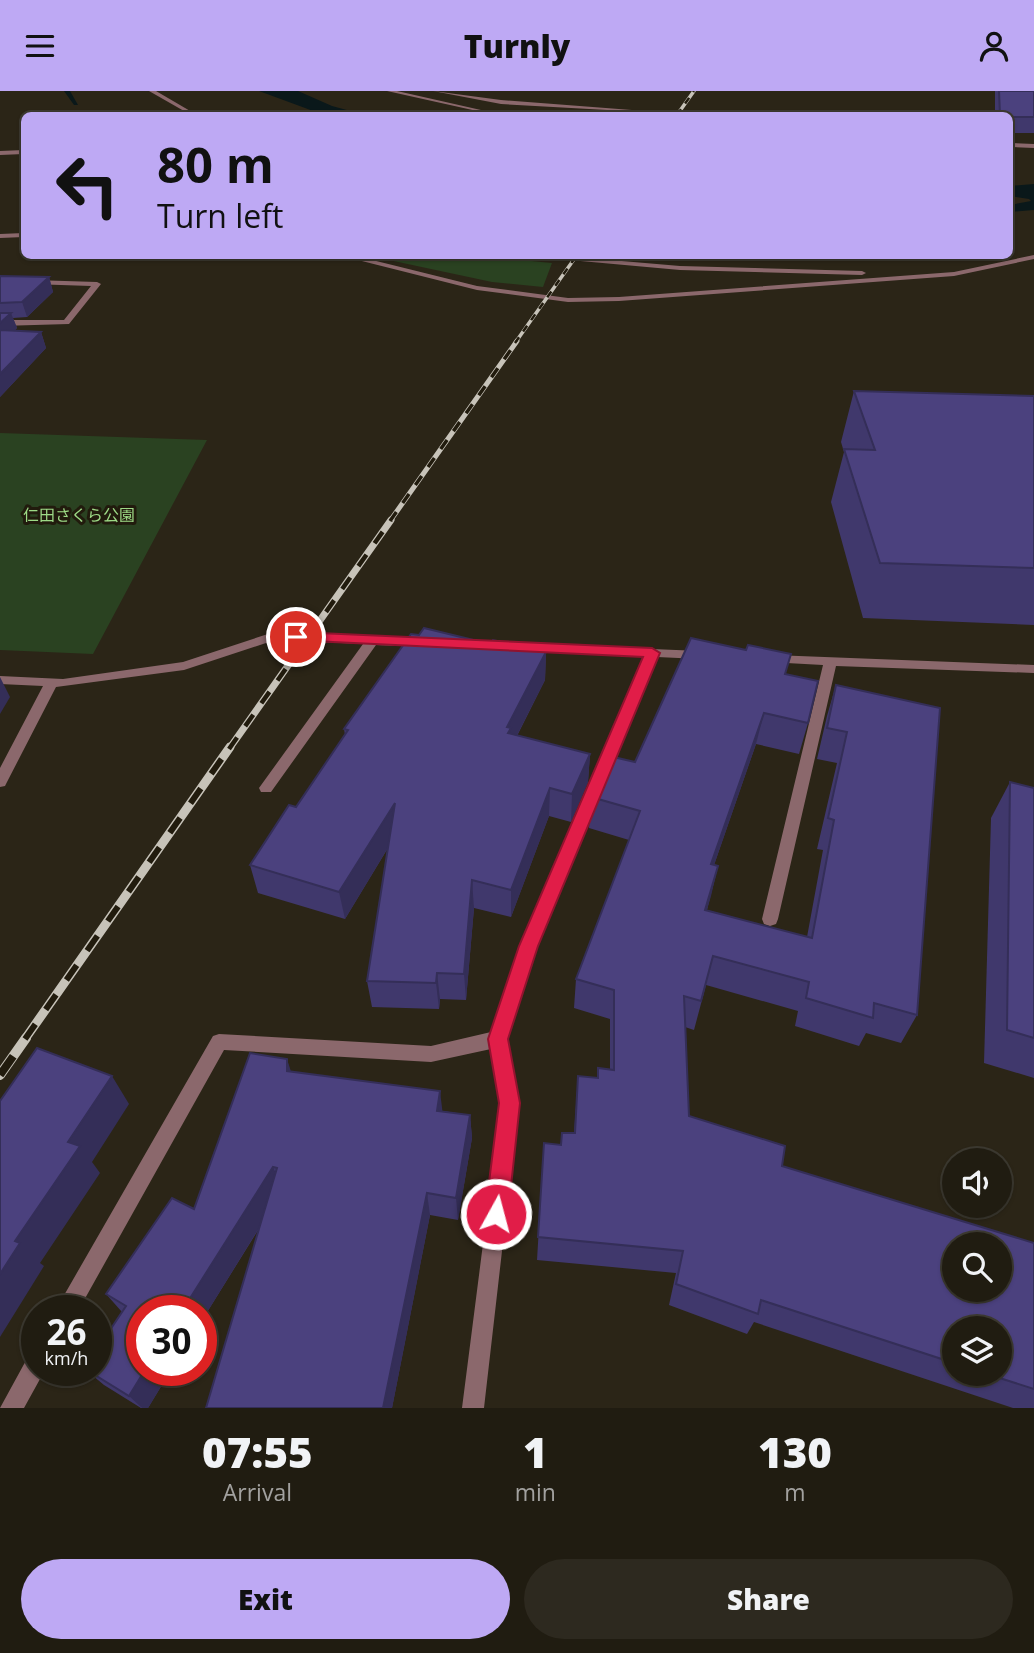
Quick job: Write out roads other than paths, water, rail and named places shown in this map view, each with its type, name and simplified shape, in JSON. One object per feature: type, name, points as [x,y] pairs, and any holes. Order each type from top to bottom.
[{"type":"street","points":[[152,91],[189,112]]},
{"type":"street","points":[[390,91],[486,112]]},
{"type":"street","points":[[436,91],[500,102],[649,112]]},
{"type":"street","points":[[1013,145],[1034,146]]},
{"type":"street","points":[[0,153],[21,152]]},
{"type":"street","points":[[1013,152],[1034,152]]},
{"type":"street","points":[[0,236],[21,235]]},
{"type":"street","points":[[357,259],[477,288],[568,300],[619,299],[954,274],[1034,257]]},
{"type":"street","points":[[567,259],[680,268],[954,274]]},
{"type":"street","points":[[0,281],[97,283],[66,322],[0,323]]},
{"type":"street","points":[[0,680],[52,683],[184,666],[274,636],[439,644]]},
{"type":"street","points":[[266,787],[372,641]]},
{"type":"street","points":[[492,646],[721,656]]},
{"type":"street","points":[[473,1408],[509,1103],[498,1039],[529,946],[652,653]]},
{"type":"street","points":[[762,658],[1034,669]]},
{"type":"street","points":[[770,919],[830,662]]},
{"type":"street","points":[[0,782],[52,683]]},
{"type":"street","points":[[75,1295],[219,1042],[431,1054],[498,1039]]},
{"type":"street","points":[[11,1408],[24,1386]]},
{"type":"waterway","points":[[67,91],[76,104]]},
{"type":"railway","points":[[679,112],[694,91]]},
{"type":"railway","points":[[515,343],[574,259]]},
{"type":"railway","points":[[390,521],[517,341]]},
{"type":"railway","points":[[229,749],[391,520]]},
{"type":"railway","points":[[25,1039],[230,747]]},
{"type":"railway","points":[[0,1075],[26,1038]]},
{"type":"park label","name":"仁田さくら公園","points":[[79,515]]}]
